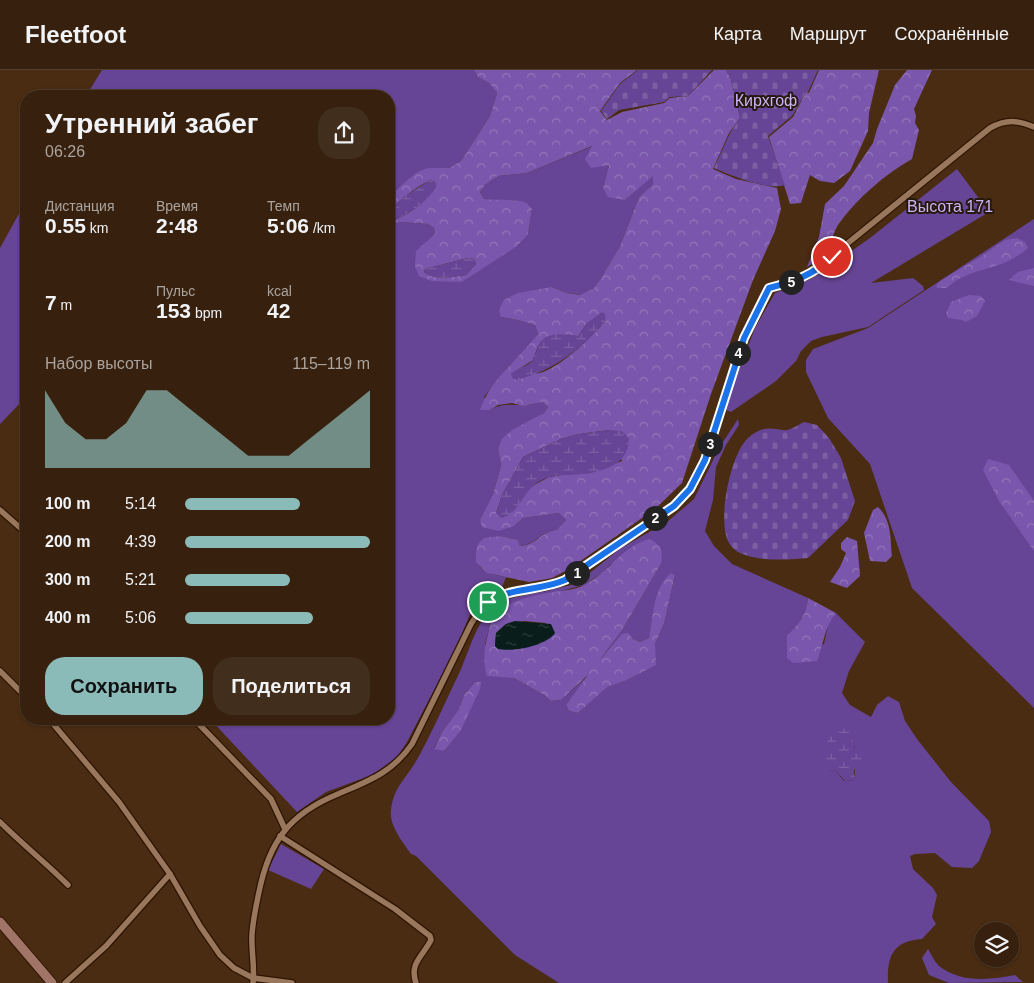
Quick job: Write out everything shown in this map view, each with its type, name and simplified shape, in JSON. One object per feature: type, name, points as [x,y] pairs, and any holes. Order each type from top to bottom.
[{"type":"street","points":[[253,980],[252,933],[256,904],[263,871],[271,852],[285,829],[301,813],[315,804],[380,775],[396,763],[406,752],[412,744],[472,624],[482,607],[488,602],[508,593],[548,587],[565,580],[683,498],[690,489],[705,460],[744,338],[769,288],[802,278],[822,266],[990,128],[1009,120],[1034,128]]},
{"type":"street","points":[[0,510],[20,528]]},
{"type":"street","points":[[0,672],[20,691]]},
{"type":"street","points":[[54,725],[118,802],[170,874],[200,926],[220,955],[234,968],[253,980],[292,983]]},
{"type":"street","points":[[200,725],[270,800],[285,829]]},
{"type":"street","points":[[0,822],[68,885]]},
{"type":"street","points":[[280,836],[395,909],[430,936],[431,940],[416,963],[414,970],[416,983]]},
{"type":"street","points":[[65,983],[106,946],[170,874]]},
{"type":"street","points":[[0,922],[52,983]]},
{"type":"green space","points":[[102,70],[474,70],[478,77],[489,83],[497,93],[490,116],[461,161],[449,168],[427,168],[395,192],[395,90],[90,90]]},
{"type":"green space","points":[[474,70],[637,70],[620,83],[600,111],[607,120],[622,112],[664,103],[670,98],[688,96],[714,70],[726,70],[731,79],[740,118],[729,133],[713,169],[736,179],[777,188],[781,209],[775,231],[753,280],[711,394],[682,483],[655,509],[569,569],[552,578],[529,582],[487,573],[476,562],[478,544],[484,538],[501,536],[518,540],[520,546],[526,545],[547,533],[557,530],[566,520],[559,513],[523,518],[514,526],[498,531],[482,527],[480,520],[493,494],[501,466],[498,449],[502,439],[512,430],[544,413],[548,407],[542,402],[523,406],[512,403],[498,405],[490,410],[480,410],[498,379],[538,334],[535,325],[501,317],[499,310],[504,300],[518,293],[552,287],[566,293],[580,295],[594,288],[620,246],[639,197],[653,184],[653,176],[625,200],[608,197],[603,188],[609,165],[591,168],[585,159],[592,146],[527,173],[498,176],[485,185],[480,192],[484,199],[522,201],[528,204],[532,209],[528,234],[517,246],[462,282],[432,281],[419,276],[415,266],[416,251],[435,234],[434,228],[428,224],[395,223],[395,219],[419,206],[433,188],[435,182],[430,180],[424,183],[395,205],[395,192],[416,173],[427,168],[449,168],[461,161],[490,116],[497,93],[489,83],[478,77]],"holes":[[[468,258],[474,259],[476,264],[466,275],[434,277],[424,272],[425,269]],[[606,320],[584,343],[556,365],[536,374],[511,374],[533,360],[538,346],[545,338],[556,335],[578,336],[587,323]],[[610,430],[622,461],[590,473],[549,477],[534,485],[496,513],[503,493],[523,457],[561,439],[578,434]]]},
{"type":"green space","name":"Кирхгоф","points":[[638,70],[712,70],[688,96],[670,97],[664,102],[619,110],[607,119],[601,111],[620,84]]},
{"type":"green space","name":"Кирхгоф","points":[[726,70],[818,70],[808,92],[806,92],[792,116],[768,136],[785,185],[769,186],[759,184],[714,168],[730,133],[740,118],[731,79]]},
{"type":"green space","points":[[819,70],[879,70],[869,113],[868,131],[850,171],[834,183],[820,181],[810,175],[801,203],[790,204],[769,137],[793,117],[806,92],[809,93]]},
{"type":"green space","points":[[907,70],[932,70],[914,109],[915,123],[919,130],[912,159],[882,179],[855,204],[837,226],[826,252],[807,267],[819,237],[825,204],[844,186],[873,143],[895,85]]},
{"type":"green space","points":[[593,146],[609,165],[603,188],[625,200],[653,175],[653,184],[639,197],[620,246],[594,288],[581,295],[566,293],[552,287],[501,317],[535,325],[538,334],[528,348],[507,368],[484,397],[490,410],[502,405],[527,405],[542,402],[548,407],[544,413],[498,449],[501,466],[493,494],[480,521],[514,526],[523,518],[559,513],[566,520],[557,530],[547,533],[526,545],[520,546],[518,540],[501,536],[476,552],[481,568],[494,575],[506,577],[501,590],[490,592],[482,597],[472,609],[457,646],[407,742],[397,757],[372,775],[326,792],[297,812],[216,725],[395,725],[395,223],[428,224],[434,228],[435,234],[419,275],[462,282],[528,234],[532,209],[514,200],[495,201],[484,199],[480,192],[485,185],[498,176],[527,173]]},
{"type":"green space","name":"Высота 171","points":[[957,169],[989,212],[871,283],[913,278],[923,286],[924,290],[868,327],[811,341],[801,351],[796,361],[776,381],[731,412],[724,409],[755,328],[775,293],[813,278],[870,238]]},
{"type":"green space","points":[[430,180],[436,183],[436,188],[422,203],[395,219],[395,206],[404,197]]},
{"type":"green space","points":[[20,212],[20,403],[0,424],[0,248]]},
{"type":"green space","points":[[1034,219],[1034,708],[912,588],[870,464],[828,418],[806,372],[806,360],[813,349],[868,328]]},
{"type":"green space","points":[[1017,238],[1025,242],[1028,248],[1019,255],[1001,264],[959,279],[947,288],[937,288],[936,286],[940,281],[1005,240]]},
{"type":"green space","points":[[468,258],[474,259],[476,264],[466,275],[434,277],[424,272],[425,269]]},
{"type":"green space","points":[[1034,268],[1034,286],[1009,280],[1018,272]]},
{"type":"green space","points":[[969,295],[981,296],[985,301],[977,316],[966,322],[948,318],[946,314],[951,302]]},
{"type":"green space","points":[[602,312],[605,314],[606,320],[597,331],[566,358],[530,376],[516,380],[512,378],[511,374],[513,372],[532,361],[538,346],[545,338],[555,335],[578,336],[587,323]]},
{"type":"green space","points":[[738,419],[739,425],[726,445],[716,467],[713,500],[705,531],[714,546],[732,564],[808,598],[802,618],[787,635],[787,658],[824,644],[829,621],[836,613],[865,642],[849,671],[842,693],[850,705],[871,717],[877,705],[888,696],[899,702],[905,721],[917,739],[951,782],[989,821],[991,832],[979,861],[972,868],[952,867],[935,853],[910,856],[913,869],[933,888],[937,895],[932,917],[936,924],[922,939],[912,940],[898,947],[889,965],[888,983],[559,983],[515,955],[416,856],[411,854],[397,834],[392,822],[391,810],[394,795],[425,744],[458,676],[478,628],[489,611],[504,600],[576,584],[621,548],[667,522],[694,499],[719,448]],"holes":[[[611,564],[661,564],[621,632],[590,674],[561,700],[551,701],[514,678],[485,644],[491,622],[499,611],[514,603],[584,585],[602,573]],[[671,573],[675,575],[664,624],[655,644],[655,665],[625,681],[606,687],[578,713],[569,711],[566,705],[628,634],[640,642],[649,638]],[[475,682],[470,709],[461,729],[444,751],[434,748],[442,732],[459,709],[464,695]],[[852,736],[855,750],[855,780],[844,781],[835,770],[829,771]]]},
{"type":"green space","points":[[804,422],[817,425],[829,438],[841,458],[855,501],[848,520],[808,558],[767,559],[746,555],[731,546],[726,537],[724,523],[730,474],[741,446],[748,438],[761,430],[772,428],[786,430]]},
{"type":"green space","points":[[610,430],[622,431],[629,438],[626,453],[617,463],[598,471],[547,478],[534,485],[508,515],[502,518],[497,515],[503,493],[523,457],[561,439],[578,434]]},
{"type":"green space","points":[[988,459],[1009,465],[1034,501],[1034,551],[999,501],[983,470]]},
{"type":"green space","points":[[878,507],[883,512],[890,530],[892,556],[886,562],[870,561],[864,533],[873,510]]},
{"type":"green space","points":[[847,537],[857,541],[860,576],[847,588],[830,582],[840,567],[846,553],[841,549],[841,543]]},
{"type":"green space","points":[[650,539],[657,544],[662,552],[661,564],[621,632],[599,661],[622,634],[628,633],[633,639],[640,642],[649,638],[657,595],[660,587],[671,573],[675,575],[664,624],[655,644],[656,665],[625,681],[607,687],[578,713],[569,711],[566,705],[588,675],[561,700],[551,701],[514,678],[487,676],[486,644],[492,621],[500,610],[526,598],[581,587],[601,574],[624,553],[640,542]],"holes":[[[525,621],[546,623],[528,646],[519,649],[498,649],[495,645],[496,633],[506,624]]]},
{"type":"green space","points":[[808,598],[836,613],[827,630],[817,661],[793,663],[787,658],[787,635],[802,618]]},
{"type":"green space","points":[[475,682],[481,682],[480,689],[461,730],[444,751],[434,749],[442,732],[459,709],[464,695]]},
{"type":"green space","points":[[851,728],[855,750],[865,758],[863,767],[854,770],[855,780],[845,781],[835,770],[829,771],[826,750],[833,730]]},
{"type":"green space","points":[[281,844],[324,869],[311,889],[268,870]]},
{"type":"green space","points":[[928,949],[939,966],[956,975],[966,978],[986,979],[1015,975],[1023,982],[949,983],[929,975],[922,958]]},
{"type":"water","points":[[515,621],[551,624],[555,633],[551,638],[537,645],[512,650],[498,649],[495,646],[496,633],[506,624]]},
{"type":"route","points":[[488,602],[508,593],[548,587],[565,580],[683,498],[690,489],[705,460],[727,386],[744,338],[769,288],[802,278],[814,272],[832,257]]}]
